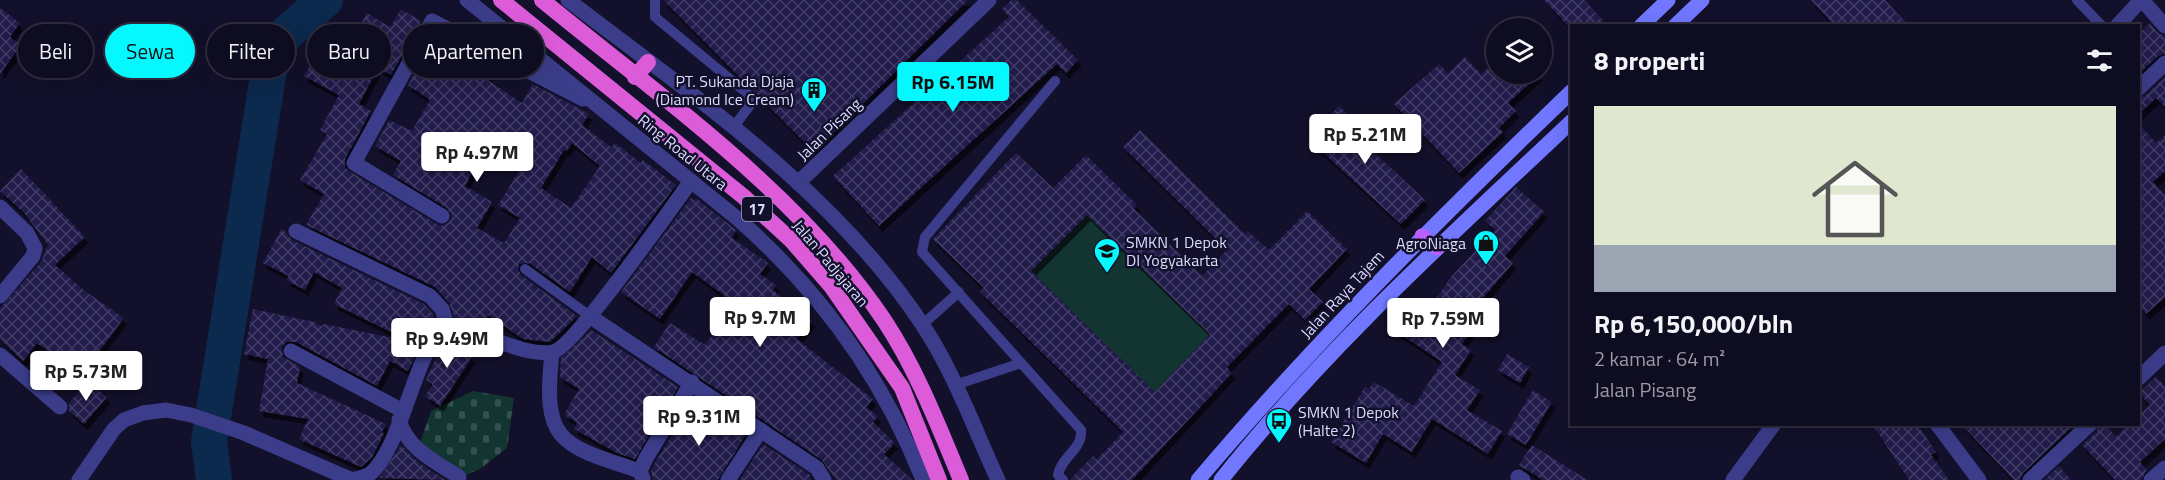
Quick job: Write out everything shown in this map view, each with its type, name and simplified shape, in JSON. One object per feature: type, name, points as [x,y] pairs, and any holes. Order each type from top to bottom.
[{"type":"highway","name":"Jalan Padjajaran","points":[[501,0],[744,197],[791,240],[831,286],[902,388],[939,480]]},
{"type":"highway","name":"Jalan Padjajaran","points":[[542,0],[759,178],[802,219],[846,267],[885,321],[919,379],[961,480]]},
{"type":"highway","points":[[635,77],[648,62]]},
{"type":"main road","points":[[1643,24],[1668,0]]},
{"type":"main road","points":[[1677,24],[1702,0]]},
{"type":"main road","name":"Jalan Raya Tajem","points":[[1198,480],[1257,410],[1422,236],[1570,93]]},
{"type":"main road","name":"Jalan Raya Tajem","points":[[1221,480],[1269,419],[1437,248],[1570,123]]},
{"type":"main road","points":[[1422,236],[1437,248]]},
{"type":"street","name":"Ring Road Utara","points":[[467,0],[691,181],[781,257],[818,299],[877,384],[923,480]]},
{"type":"street","points":[[568,0],[774,159],[868,255],[922,324],[955,385],[998,480]]},
{"type":"street","name":"Jalan Pisang","points":[[798,183],[989,0]]},
{"type":"street","points":[[2119,24],[2142,0],[2165,26]]},
{"type":"street","points":[[442,216],[354,163],[432,21],[601,108]]},
{"type":"street","points":[[2140,86],[2165,63]]},
{"type":"street","points":[[79,480],[114,429],[124,420],[143,413],[166,410],[190,415],[243,433],[352,480],[368,476],[376,466],[401,416],[432,341],[442,331],[533,352],[552,353],[573,338],[591,317],[691,181]]},
{"type":"street","points":[[0,207],[27,233],[35,248],[33,256],[0,296]]},
{"type":"street","points":[[296,231],[430,296],[442,309],[449,331]]},
{"type":"street","points":[[591,317],[692,382],[817,468],[824,480]]},
{"type":"street","points":[[291,351],[401,416]]},
{"type":"street","points":[[552,353],[548,393],[555,427],[563,438],[588,454],[642,476],[692,382]]},
{"type":"street","points":[[2140,377],[2165,353]]},
{"type":"street","points":[[0,355],[60,407]]},
{"type":"street","points":[[401,416],[402,430],[418,451],[460,479]]},
{"type":"street","points":[[1733,480],[1773,426]]},
{"type":"street","points":[[1938,426],[1979,480]]},
{"type":"street","points":[[2030,480],[2088,426]]},
{"type":"street","points":[[728,480],[761,430]]},
{"type":"street","points":[[2151,480],[2165,468]]},
{"type":"lane","points":[[656,0],[655,17],[748,94],[750,105],[733,128]]},
{"type":"lane","points":[[2077,0],[2100,24]]},
{"type":"lane","points":[[1055,81],[925,237],[922,252],[1081,430],[1079,443],[1059,467],[1058,475],[1064,480]]},
{"type":"lane","points":[[525,269],[591,317]]},
{"type":"lane","points":[[922,324],[959,292]]},
{"type":"lane","points":[[955,385],[1021,363]]},
{"type":"green space","points":[[1113,189],[1093,220],[1210,334],[1155,392],[1031,271]]},
{"type":"green space","points":[[473,391],[514,398],[507,448],[480,469],[461,477],[418,449],[431,411]]},
{"type":"building","name":"PT. Sukanda Djaja (Diamond Ice Cream)","points":[[663,0],[968,0],[814,152]]},
{"type":"building","points":[[1011,0],[1017,0],[1078,60],[1066,73],[1057,64],[879,226],[833,176],[1009,17],[1002,9]]},
{"type":"building","points":[[1544,0],[1584,0],[1606,24],[1570,24],[1568,26]]},
{"type":"building","points":[[1811,0],[1885,0],[1907,24],[1833,24]]},
{"type":"building","points":[[0,8],[20,23],[10,37],[18,43],[18,49],[0,74]]},
{"type":"building","points":[[401,9],[421,21],[419,24],[403,24],[403,53],[391,75],[391,25]]},
{"type":"building","points":[[367,13],[385,24],[361,24]]},
{"type":"building","points":[[2150,23],[2158,33],[2165,36],[2165,54],[2158,56],[2140,73],[2140,33]]},
{"type":"building","points":[[1465,57],[1481,74],[1486,70],[1486,84],[1529,84],[1508,103],[1516,111],[1499,128],[1503,132],[1459,173],[1394,104],[1439,64],[1448,74]]},
{"type":"building","points":[[2165,77],[2165,107],[2156,98],[2140,113],[2140,98],[2146,95]]},
{"type":"building","points":[[308,78],[373,78],[359,104],[371,111],[345,159],[345,167],[442,226],[450,221],[452,216],[447,208],[393,175],[401,161],[375,146],[389,120],[412,131],[430,100],[408,85],[412,78],[487,78],[522,103],[533,84],[589,114],[582,125],[611,147],[615,143],[641,163],[643,160],[676,185],[611,273],[592,257],[570,292],[529,263],[519,264],[518,269],[521,275],[577,316],[550,342],[523,339],[488,315],[482,326],[456,321],[449,303],[435,287],[306,225],[324,194],[300,180],[327,134],[320,130],[339,95]],"holes":[[[572,143],[600,166],[571,208],[541,188],[564,150],[567,151]],[[490,149],[521,168],[498,205],[520,218],[504,243],[477,228],[492,202],[465,186],[483,151],[487,153]]]},
{"type":"building","points":[[1339,106],[1369,134],[1362,141],[1425,200],[1401,224],[1308,139]]},
{"type":"building","points":[[2140,125],[2156,143],[2165,135],[2165,171],[2153,182],[2165,195],[2165,297],[2146,314],[2140,307]]},
{"type":"building","points":[[1140,130],[1245,234],[1248,231],[1269,250],[1307,211],[1347,249],[1309,289],[1323,302],[1305,320],[1289,304],[1227,367],[1232,373],[1132,480],[1070,480],[1093,456],[1096,460],[1123,432],[980,292],[984,288],[933,239],[1016,153],[1053,188],[1086,155],[1137,205],[1134,209],[1202,276],[1227,250],[1123,147]],"holes":[[[1087,215],[1210,334],[1155,392],[1031,271]]]},
{"type":"building","points":[[21,169],[85,237],[55,265],[86,292],[124,318],[98,353],[103,357],[87,375],[53,350],[51,353],[37,343],[23,361],[0,339],[0,308],[41,262],[48,245],[25,214],[0,191]]},
{"type":"building","points":[[1516,187],[1544,212],[1505,256],[1513,263],[1482,299],[1490,304],[1462,344],[1471,350],[1455,375],[1480,390],[1467,410],[1502,431],[1488,454],[1432,419],[1412,452],[1383,434],[1366,463],[1331,442],[1365,387],[1369,389],[1374,382],[1414,406],[1442,362],[1393,329],[1406,309],[1421,320],[1451,277],[1495,230],[1485,221]]},
{"type":"building","points":[[691,198],[694,200],[696,198],[736,230],[732,238],[768,263],[760,274],[776,285],[773,290],[812,321],[797,339],[873,399],[866,407],[878,416],[873,422],[895,443],[884,454],[912,480],[836,480],[822,460],[654,347],[670,323],[705,345],[722,319],[713,313],[725,296],[692,272],[660,319],[621,292]]},
{"type":"building","points":[[282,228],[292,240],[424,304],[433,314],[437,324],[429,329],[408,371],[390,361],[377,386],[296,342],[286,342],[282,347],[283,357],[300,367],[297,383],[386,424],[382,432],[384,434],[372,457],[361,467],[299,439],[308,419],[259,411],[268,359],[244,354],[253,309],[314,322],[322,326],[324,324],[398,339],[399,336],[334,304],[342,288],[314,272],[305,290],[286,280],[289,276],[263,263]]},
{"type":"building","points":[[591,330],[678,387],[635,459],[617,453],[574,429],[577,422],[564,415],[579,389],[560,377],[561,358]]},
{"type":"building","points":[[443,342],[473,344],[468,354],[472,357],[440,406],[425,396],[433,384],[426,380]]},
{"type":"building","points":[[1507,354],[1529,367],[1520,383],[1498,370]]},
{"type":"building","points":[[2156,377],[2165,386],[2165,439],[2140,462],[2147,470],[2141,480],[2115,480],[2082,445],[2097,431],[2098,426],[2106,426],[2116,437],[2127,426],[2140,426],[2140,414],[2150,405],[2140,392]]},
{"type":"building","points":[[87,381],[107,397],[84,424],[69,411],[69,403]]},
{"type":"building","points":[[1533,390],[1552,402],[1526,445],[1507,434]]},
{"type":"building","points":[[694,398],[747,433],[718,480],[653,480],[651,471],[655,463]]},
{"type":"building","points":[[1873,426],[1918,426],[1936,452],[1931,455],[1949,480],[1909,480]]},
{"type":"building","points":[[1963,426],[2073,426],[2023,473],[2020,480],[2014,480]]},
{"type":"building","points":[[763,444],[810,475],[811,480],[740,480]]},
{"type":"building","points":[[401,445],[418,462],[445,480],[379,478]]},
{"type":"building","points":[[1532,445],[1587,480],[1543,480],[1519,465]]},
{"type":"building","points":[[2059,466],[2071,480],[2044,480]]},
{"type":"waterway","points":[[214,480],[209,442],[273,45],[325,0]]},
{"type":"place","name":"PT. Sukanda Djaja (Diamond Ice Cream)","points":[[814,113]]},
{"type":"place","name":"AgroNiaga","points":[[1486,266]]},
{"type":"place","name":"SMKN 1 Depok DI Yogyakarta","points":[[1107,274]]},
{"type":"place","name":"SMKN 1 Depok (Halte 2)","points":[[1279,444]]}]
